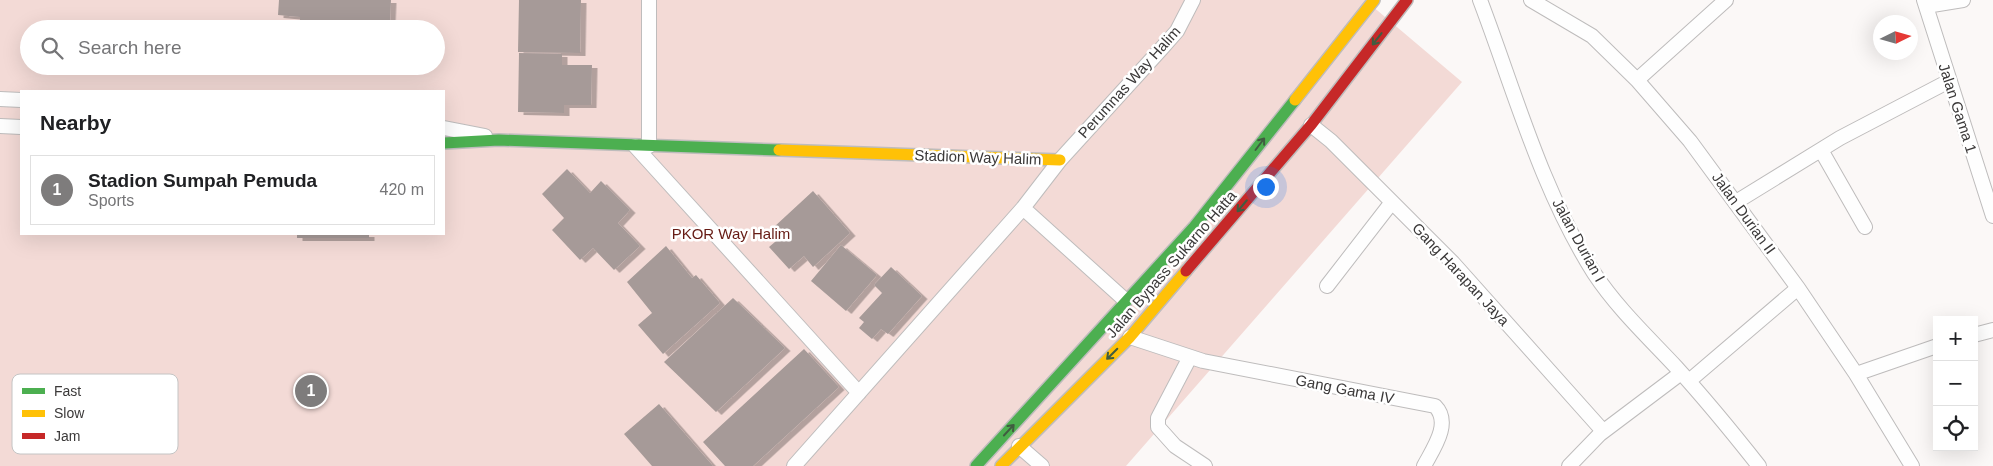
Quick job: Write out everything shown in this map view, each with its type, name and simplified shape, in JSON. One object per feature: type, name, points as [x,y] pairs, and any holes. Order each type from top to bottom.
[{"type":"main road","name":"Jalan Bypass Sukarno Hatta","points":[[976,466],[1125,300],[1194,227],[1374,0]]},
{"type":"main road","name":"Jalan Bypass Sukarno Hatta","points":[[1001,466],[1130,337],[1311,125],[1407,0]]},
{"type":"main road","name":"Stadion Way Halim","points":[[445,143],[499,140],[1060,160]]},
{"type":"street","points":[[649,0],[642,146],[859,393]]},
{"type":"street","name":"Perumnas Way Halim","points":[[1060,160],[1172,36],[1189,12],[1193,0]]},
{"type":"street","name":"Jalan Durian I","points":[[1480,0],[1535,153],[1561,211],[1593,272],[1608,294],[1685,377],[1757,465]]},
{"type":"street","name":"Jalan Durian II","points":[[1531,0],[1592,36],[1637,80],[1690,141],[1798,288],[1856,374],[1912,466]]},
{"type":"street","points":[[1637,80],[1726,0]]},
{"type":"street","points":[[1925,3],[1963,0]]},
{"type":"street","name":"Jalan Gama 1","points":[[1925,3],[1993,216]]},
{"type":"street","points":[[1736,202],[1821,150],[1949,81]]},
{"type":"street","points":[[0,99],[20,100]]},
{"type":"street","name":"Gang Harapan Jaya","points":[[1311,125],[1331,141],[1453,263],[1603,431]]},
{"type":"street","points":[[0,126],[20,127]]},
{"type":"street","name":"Stadion Way Halim","points":[[445,128],[499,140]]},
{"type":"street","points":[[1821,150],[1865,227]]},
{"type":"street","name":"Stadion Way Halim","points":[[794,466],[1023,208],[1060,160]]},
{"type":"street","points":[[1327,286],[1392,202]]},
{"type":"street","points":[[1023,208],[1125,300]]},
{"type":"street","points":[[1569,466],[1603,431],[1685,377],[1798,288]]},
{"type":"street","points":[[1978,334],[1993,330]]},
{"type":"street","name":"Gang Gama IV","points":[[1130,337],[1190,357],[1435,406],[1442,415],[1443,423],[1424,466]]},
{"type":"street","points":[[1856,374],[1933,347]]},
{"type":"street","points":[[1190,357],[1158,418],[1158,427],[1175,446],[1204,466]]},
{"type":"street","points":[[1019,446],[1042,466]]},
{"type":"green space","name":"PKOR Way Halim","points":[[0,0],[1365,0],[1462,82],[1126,466],[0,466]]},
{"type":"building","points":[[279,0],[391,0],[390,20],[300,20],[300,17],[278,15]]},
{"type":"building","points":[[519,0],[581,0],[580,53],[518,52]]},
{"type":"building","points":[[519,53],[562,54],[562,65],[592,65],[591,105],[564,105],[564,113],[518,112]]},
{"type":"building","points":[[567,169],[590,193],[601,181],[630,210],[618,223],[640,246],[614,270],[593,248],[580,260],[552,230],[564,218],[542,194]]},
{"type":"building","points":[[813,191],[850,233],[813,267],[804,256],[789,269],[769,247],[782,236],[774,227]]},
{"type":"building","points":[[297,235],[369,235],[369,238],[297,238]]},
{"type":"building","points":[[841,245],[877,275],[846,311],[811,281]]},
{"type":"building","points":[[666,246],[692,278],[696,275],[720,303],[663,354],[638,325],[652,313],[627,282]]},
{"type":"building","points":[[891,267],[922,296],[888,334],[881,329],[872,339],[859,328],[864,322],[859,318],[882,293],[874,285]]},
{"type":"building","points":[[733,298],[785,348],[716,412],[664,362]]},
{"type":"building","points":[[804,349],[839,387],[753,466],[725,466],[703,442]]},
{"type":"building","points":[[659,404],[713,466],[652,466],[624,434]]},
{"type":"traffic: fast","points":[[976,466],[1194,227],[1295,100]]},
{"type":"traffic: fast","points":[[445,143],[499,140],[779,150]]},
{"type":"traffic: slow","points":[[1295,100],[1374,0]]},
{"type":"traffic: slow","points":[[779,150],[1060,160]]},
{"type":"traffic: slow","points":[[1001,466],[1130,337],[1186,271]]},
{"type":"traffic: jam","points":[[1186,271],[1311,125],[1407,0]]},
{"type":"place","name":"Stadion Sumpah Pemuda","points":[[311,391]]}]
